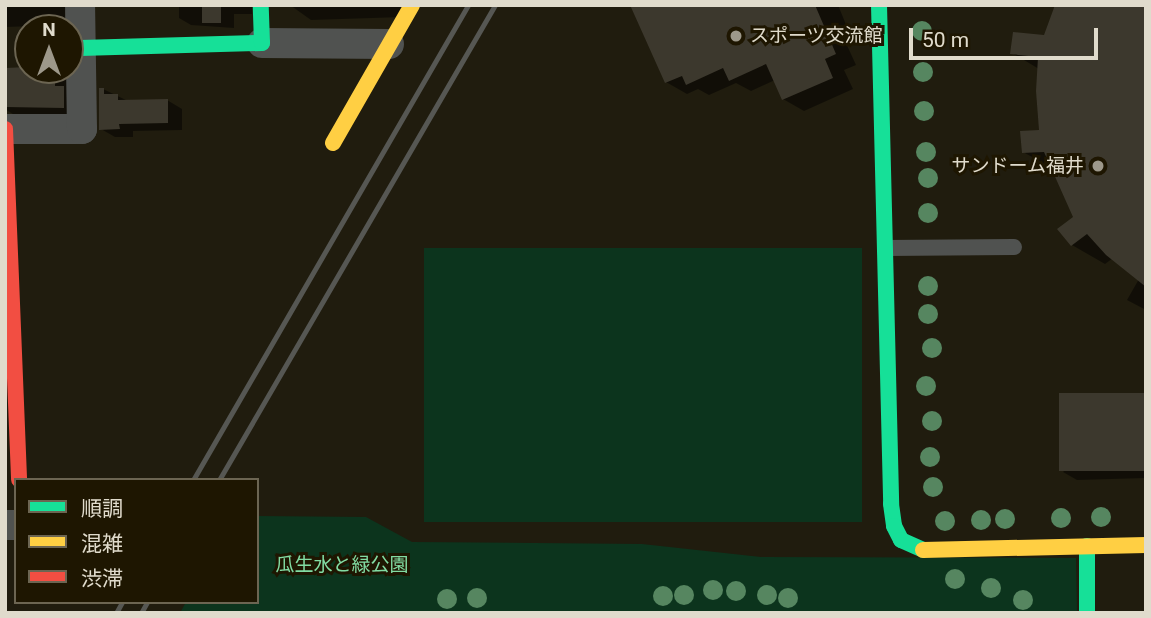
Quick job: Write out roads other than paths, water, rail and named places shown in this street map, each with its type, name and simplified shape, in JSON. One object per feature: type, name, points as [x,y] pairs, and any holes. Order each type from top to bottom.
[{"type":"street","points":[[261,5],[262,43]]},
{"type":"street","points":[[333,143],[412,5]]},
{"type":"street","points":[[879,5],[894,526],[901,540],[914,548],[1017,560],[1087,546],[1146,545]]},
{"type":"street","points":[[84,48],[262,43],[390,44]]},
{"type":"street","points":[[19,478],[6,129],[82,129],[80,84]]},
{"type":"street","points":[[1087,546],[1087,613]]},
{"type":"lane","points":[[885,248],[1014,247]]},
{"type":"railway","points":[[194,478],[468,5]]},
{"type":"railway","points":[[220,478],[495,5]]},
{"type":"railway","points":[[116,613],[121,604]]},
{"type":"railway","points":[[141,613],[146,604]]},
{"type":"place","name":"スポーツ交流館","points":[[736,36]]},
{"type":"place","name":"サンドーム福井","points":[[1098,166]]},
{"type":"park label","name":"瓜生水と緑公園","points":[[342,565]]}]
